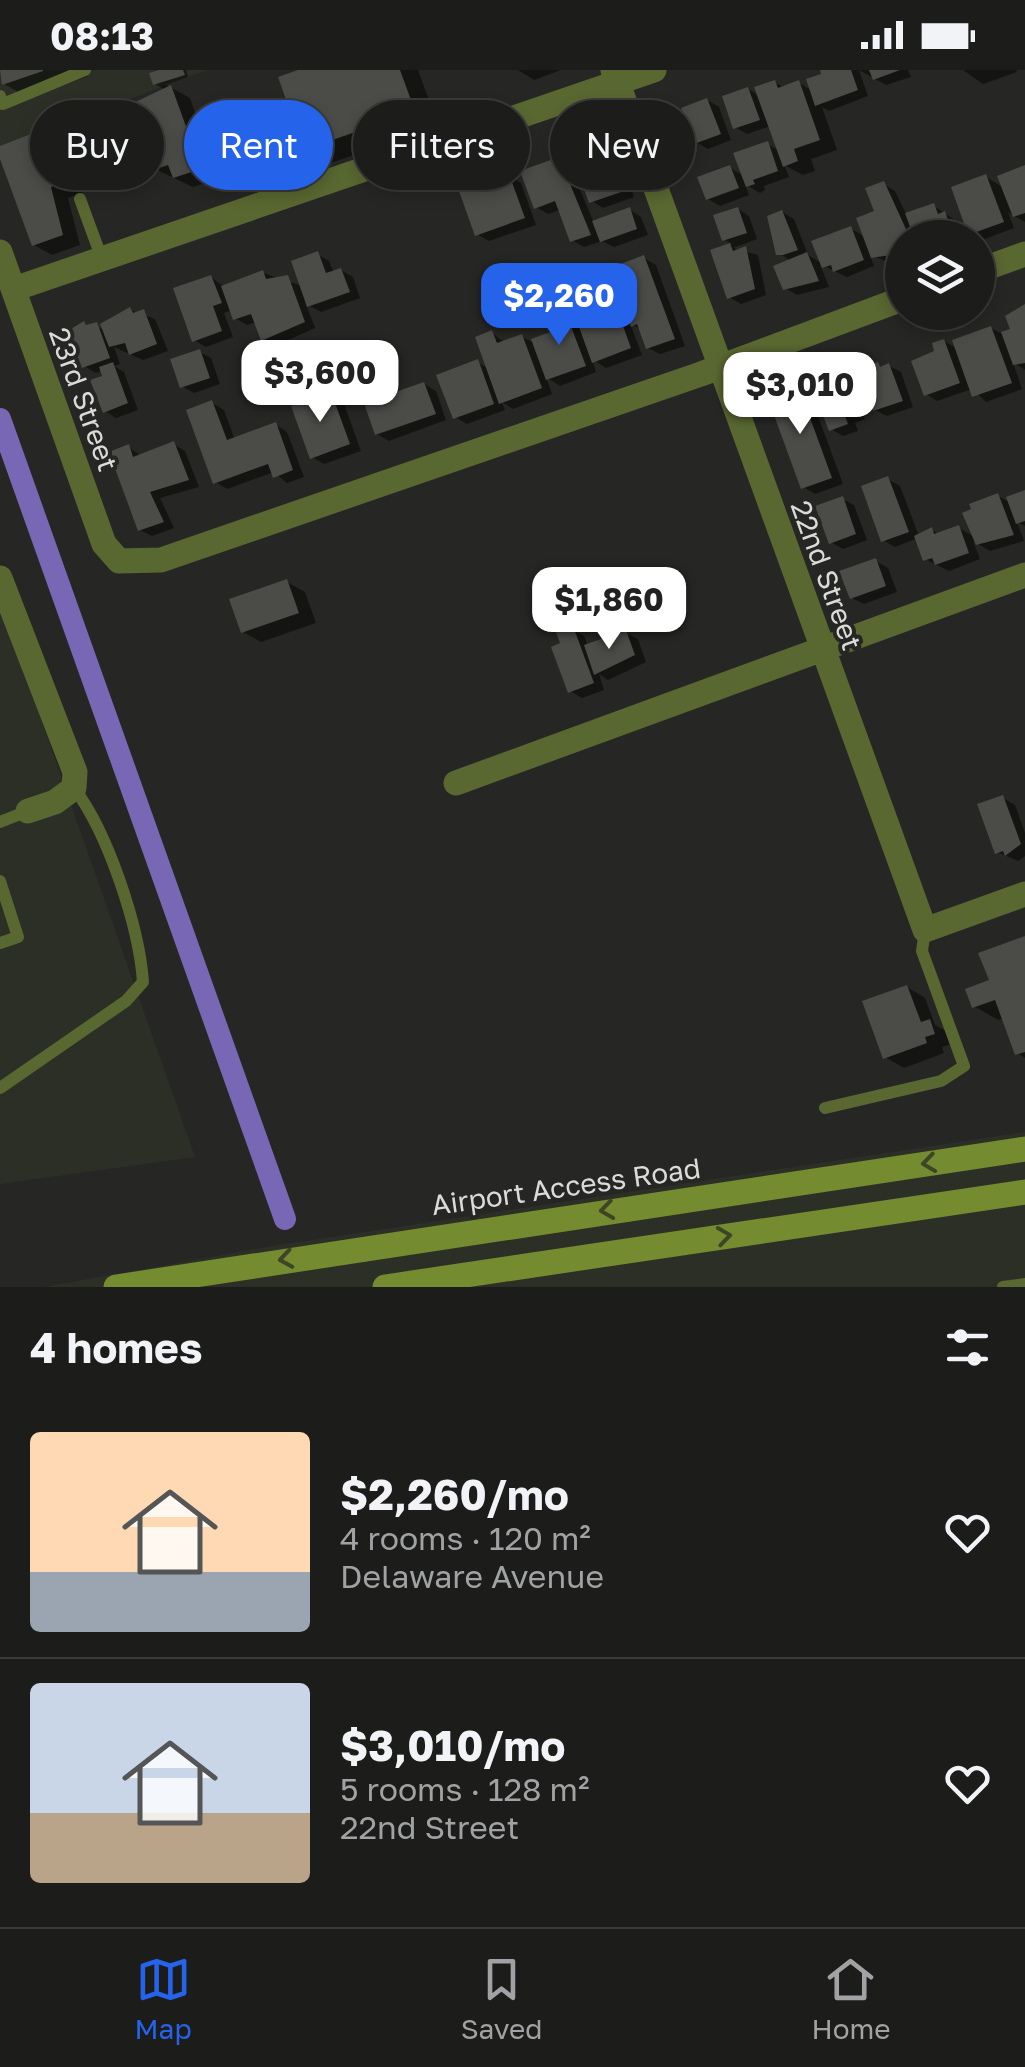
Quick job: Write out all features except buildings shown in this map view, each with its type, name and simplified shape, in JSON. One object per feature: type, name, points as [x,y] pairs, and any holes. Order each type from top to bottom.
[{"type":"main road","name":"Airport Access Road","points":[[116,1287],[1025,1149]]},
{"type":"main road","points":[[385,1287],[1025,1192]]},
{"type":"street","points":[[14,289],[615,76],[654,70]]},
{"type":"street","name":"22nd Street","points":[[615,76],[925,930]]},
{"type":"street","name":"23rd Street","points":[[0,252],[104,544],[119,562],[152,562],[720,367]]},
{"type":"street","points":[[995,265],[1025,254]]},
{"type":"street","points":[[720,367],[885,306]]},
{"type":"street","points":[[456,783],[1025,575]]},
{"type":"street","points":[[0,578],[75,772],[74,788],[56,802],[28,811]]},
{"type":"street","points":[[925,930],[1025,894]]},
{"type":"lane","points":[[1,102],[84,70]]},
{"type":"lane","points":[[80,199],[102,259]]},
{"type":"lane","points":[[0,1088],[126,1001],[143,982],[141,952],[92,813],[74,788]]},
{"type":"lane","points":[[0,822],[28,811]]},
{"type":"lane","points":[[0,881],[18,937],[0,943]]},
{"type":"lane","points":[[825,1108],[941,1081],[964,1066],[922,950],[925,930]]},
{"type":"lane","points":[[1003,1287],[1025,1284]]},
{"type":"shaded area","points":[[0,70],[207,70],[127,100],[30,100],[30,137],[0,148]]},
{"type":"shaded area","points":[[0,603],[195,1157],[0,1184]]},
{"type":"shaded area","points":[[1025,1132],[1025,1287],[44,1287],[266,1247]]},
{"type":"waterway","points":[[0,419],[285,1219]]}]
